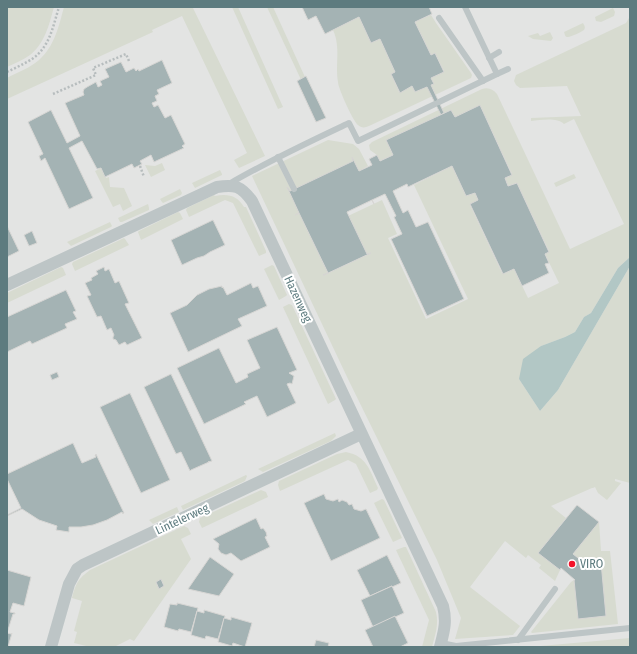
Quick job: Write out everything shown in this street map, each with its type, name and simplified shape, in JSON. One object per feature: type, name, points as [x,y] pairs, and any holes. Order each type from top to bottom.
[{"type":"street","points":[[7,285],[210,190],[217,187],[226,186]]},
{"type":"street","name":"Hazenweg","points":[[226,186],[236,187],[246,192],[252,201],[443,606],[445,616],[444,629],[440,645]]},
{"type":"street","name":"Lintelerweg","points":[[51,647],[69,584],[77,569],[361,434]]},
{"type":"lane","points":[[465,7],[497,74]]},
{"type":"lane","points":[[439,18],[483,81]]},
{"type":"lane","points":[[489,58],[499,52]]},
{"type":"lane","points":[[226,186],[252,170],[349,123],[358,141],[508,69]]},
{"type":"lane","points":[[278,157],[294,189]]},
{"type":"lane","points":[[518,640],[555,589]]},
{"type":"lane","points":[[440,645],[456,646],[630,628]]},
{"type":"path","points":[[7,72],[30,60],[44,48],[50,38],[59,7]]},
{"type":"path","points":[[53,94],[96,76],[94,68],[126,54],[129,61]]},
{"type":"path","points":[[140,166],[144,177]]},
{"type":"shaded area","points":[[7,7],[630,7],[630,647],[7,647]]},
{"type":"shaded area","points":[[7,7],[54,7],[46,33],[39,45],[30,55],[7,67]]},
{"type":"shaded area","points":[[64,7],[195,7],[193,8],[265,156],[239,168],[234,160],[247,153],[182,16],[152,30],[153,32],[7,99],[7,78],[39,60],[49,48],[56,35]]},
{"type":"shaded area","points":[[232,7],[238,7],[283,107],[278,109]]},
{"type":"shaded area","points":[[267,7],[273,7],[315,99],[311,101]]},
{"type":"shaded area","points":[[629,7],[630,257],[618,268],[591,313],[584,317],[575,332],[541,346],[519,379],[540,411],[558,390],[630,266],[630,483],[615,479],[615,481],[621,483],[607,500],[598,493],[595,487],[551,506],[566,518],[538,553],[560,570],[555,581],[539,568],[541,565],[528,555],[526,558],[505,541],[470,587],[520,626],[513,635],[455,639],[461,618],[437,560],[348,379],[252,176],[328,140],[353,144],[359,149],[368,166],[299,213],[328,273],[324,275],[367,255],[348,216],[382,200],[397,234],[388,238],[426,319],[468,299],[414,185],[452,166],[466,196],[475,193],[478,200],[470,205],[502,273],[514,269],[528,298],[559,283],[545,254],[549,251],[517,183],[508,186],[505,178],[512,174],[480,106],[455,117],[451,110],[386,140],[393,155],[379,161],[377,155],[370,150],[369,145],[372,142],[482,89],[490,89],[497,94],[570,249],[624,224],[574,119],[564,124],[557,120],[531,121],[531,118],[581,116],[567,86],[520,88],[514,81],[516,75],[626,23],[629,18]]},
{"type":"shaded area","points":[[613,8],[615,12],[614,16],[601,22],[596,21],[595,17]]},
{"type":"shaded area","points":[[431,15],[471,73],[471,78],[368,127],[359,126],[349,111],[339,85],[337,75],[337,43],[333,30],[359,17],[371,43],[380,39],[395,72],[391,74],[399,92],[412,86],[415,92],[433,84],[431,78],[444,71],[435,53],[431,55],[415,22]]},
{"type":"shaded area","points":[[583,23],[585,27],[584,30],[572,36],[566,36],[564,32]]},
{"type":"shaded area","points":[[550,32],[553,38],[551,41],[533,39],[528,36],[538,33],[540,36]]},
{"type":"shaded area","points":[[162,163],[165,170],[151,177],[145,165],[155,166]]},
{"type":"shaded area","points":[[101,168],[106,178],[109,177],[110,187],[124,188],[132,206],[123,211],[120,204],[113,207],[95,171]]},
{"type":"shaded area","points":[[220,170],[222,175],[195,188],[192,183]]},
{"type":"shaded area","points":[[574,174],[576,178],[556,187],[554,183]]},
{"type":"shaded area","points":[[180,189],[182,193],[181,195],[163,203],[160,199]]},
{"type":"shaded area","points":[[214,195],[232,196],[239,200],[244,207],[246,207],[266,253],[259,256],[233,203],[225,200],[189,217],[186,210],[187,208]]},
{"type":"shaded area","points":[[148,204],[149,210],[120,222],[118,218]]},
{"type":"shaded area","points":[[178,212],[183,219],[141,240],[139,231]]},
{"type":"shaded area","points":[[110,222],[111,227],[71,246],[67,242]]},
{"type":"shaded area","points":[[124,238],[129,245],[75,271],[72,264],[73,262]]},
{"type":"shaded area","points":[[630,257],[630,266],[558,390],[540,411],[519,379],[523,359],[541,346],[575,332],[584,317],[591,313],[618,268]]},
{"type":"shaded area","points":[[272,265],[274,266],[287,295],[279,300],[264,269]]},
{"type":"shaded area","points":[[61,267],[66,275],[7,303],[7,293]]},
{"type":"shaded area","points":[[289,304],[292,305],[336,399],[328,404],[283,307]]},
{"type":"shaded area","points":[[335,433],[336,436],[331,441],[263,472],[258,469]]},
{"type":"shaded area","points":[[346,452],[359,457],[367,465],[378,488],[377,490],[370,493],[356,464],[348,460],[280,491],[278,485],[279,481],[337,454]]},
{"type":"shaded area","points":[[246,475],[245,481],[183,510],[181,506]]},
{"type":"shaded area","points":[[261,490],[266,492],[268,497],[202,528],[199,522],[200,518]]},
{"type":"shaded area","points":[[382,499],[384,500],[402,538],[393,542],[374,503]]},
{"type":"shaded area","points":[[177,507],[179,512],[153,524],[149,520]]},
{"type":"shaded area","points":[[599,522],[601,551],[610,551],[618,624],[532,633],[531,632],[574,580],[578,619],[606,616],[601,562],[588,563],[587,565],[573,554]]},
{"type":"shaded area","points":[[184,526],[188,528],[191,534],[181,539],[191,559],[134,641],[130,639],[114,647],[90,647],[74,643],[77,632],[74,631],[82,601],[72,598],[76,585],[80,579],[90,570]]},
{"type":"shaded area","points":[[406,547],[436,612],[437,626],[432,647],[422,647],[429,620],[396,550]]},
{"type":"shaded area","points":[[630,638],[630,647],[529,647],[619,639]]},
{"type":"building","points":[[302,7],[429,7],[432,14],[415,22],[431,55],[435,53],[444,72],[431,78],[434,84],[431,85],[444,113],[441,115],[427,87],[415,92],[412,86],[400,93],[391,74],[395,72],[380,39],[371,43],[359,17],[325,34],[316,16],[308,20]]},
{"type":"building","points":[[162,60],[172,83],[157,90],[159,94],[155,96],[157,101],[152,103],[154,107],[158,105],[165,118],[171,115],[185,144],[182,146],[184,148],[154,162],[151,155],[140,161],[142,164],[134,168],[132,164],[105,177],[101,168],[97,169],[82,141],[69,148],[93,198],[69,209],[45,158],[41,161],[39,156],[43,154],[28,122],[51,110],[67,143],[80,136],[65,103],[84,95],[84,89],[96,82],[98,87],[102,85],[100,81],[109,77],[105,69],[121,62],[126,72],[134,68],[136,71],[138,69],[139,71]]},
{"type":"building","points":[[306,76],[326,118],[316,122],[297,81]]},
{"type":"building","points":[[480,105],[512,175],[505,178],[508,186],[517,183],[549,252],[545,254],[549,263],[545,264],[549,273],[522,286],[514,269],[503,274],[470,204],[478,200],[475,193],[466,196],[452,166],[408,187],[407,184],[393,191],[403,213],[408,210],[416,227],[428,222],[464,299],[427,316],[391,239],[402,234],[394,217],[396,216],[385,194],[347,212],[367,254],[371,253],[324,275],[328,273],[287,187],[290,191],[353,161],[352,157],[359,171],[372,165],[369,159],[377,155],[380,161],[393,155],[386,140],[451,110],[455,117]]},
{"type":"building","points":[[213,220],[225,245],[182,265],[171,240]]},
{"type":"building","points":[[7,226],[19,251],[7,257]]},
{"type":"building","points":[[32,231],[37,243],[29,246],[24,235]]},
{"type":"building","points":[[104,267],[105,271],[109,269],[115,283],[119,281],[129,303],[125,304],[142,338],[127,345],[125,342],[119,345],[116,340],[113,339],[114,335],[111,328],[107,330],[101,316],[97,317],[87,296],[91,295],[85,283],[92,280],[91,278],[98,274],[96,271]]},
{"type":"building","points":[[251,283],[253,288],[258,286],[267,306],[238,319],[242,326],[188,352],[170,313],[187,305],[197,295],[209,289],[222,286],[227,295]]},
{"type":"building","points":[[66,290],[76,311],[73,312],[77,319],[65,324],[67,328],[32,344],[30,341],[7,352],[7,317]]},
{"type":"building","points":[[277,327],[297,370],[289,373],[294,376],[292,384],[287,384],[296,403],[267,417],[257,396],[244,402],[246,404],[204,424],[177,368],[219,348],[236,383],[248,377],[247,374],[260,368],[247,340]]},
{"type":"building","points":[[57,372],[59,377],[52,380],[50,375]]},
{"type":"building","points":[[171,374],[212,461],[190,471],[181,452],[176,454],[144,387]]},
{"type":"building","points":[[130,393],[170,480],[141,493],[100,407]]},
{"type":"building","points":[[73,443],[82,463],[96,457],[96,454],[124,513],[123,514],[122,512],[93,525],[69,527],[69,532],[56,530],[57,526],[39,520],[22,509],[7,516],[21,508],[7,479],[7,474]]},
{"type":"building","points":[[324,494],[326,499],[333,501],[338,499],[339,502],[342,500],[347,502],[349,505],[352,504],[354,509],[361,511],[366,509],[380,538],[331,561],[304,503]]},
{"type":"building","points":[[577,505],[599,522],[573,554],[587,565],[588,563],[601,562],[606,616],[578,619],[575,580],[561,568],[560,570],[538,553]]},
{"type":"building","points":[[256,518],[261,529],[263,528],[266,532],[267,536],[265,537],[270,547],[241,561],[231,553],[226,555],[221,553],[218,549],[219,544],[213,539]]},
{"type":"building","points":[[387,555],[401,583],[370,596],[357,570]]},
{"type":"building","points":[[210,557],[234,574],[219,596],[188,589]]},
{"type":"building","points":[[7,570],[31,577],[24,606],[13,603],[10,612],[15,614],[13,614],[7,633]]},
{"type":"building","points":[[161,579],[164,586],[159,589],[156,582]]},
{"type":"building","points":[[392,586],[404,613],[373,627],[361,600]]},
{"type":"building","points":[[177,603],[198,608],[191,632],[179,629],[178,631],[164,627],[170,604],[177,605]]},
{"type":"building","points":[[204,610],[225,616],[218,639],[206,636],[205,639],[191,635],[197,611],[204,613]]},
{"type":"building","points":[[395,616],[408,643],[400,647],[373,647],[365,630]]},
{"type":"building","points":[[231,617],[252,623],[245,647],[233,643],[232,646],[218,642],[224,618],[231,620]]},
{"type":"building","points":[[7,633],[12,633],[8,647],[7,647]]},
{"type":"building","points":[[316,640],[329,643],[328,647],[314,647]]},
{"type":"place","name":"VIRO","points":[[572,564]]}]
